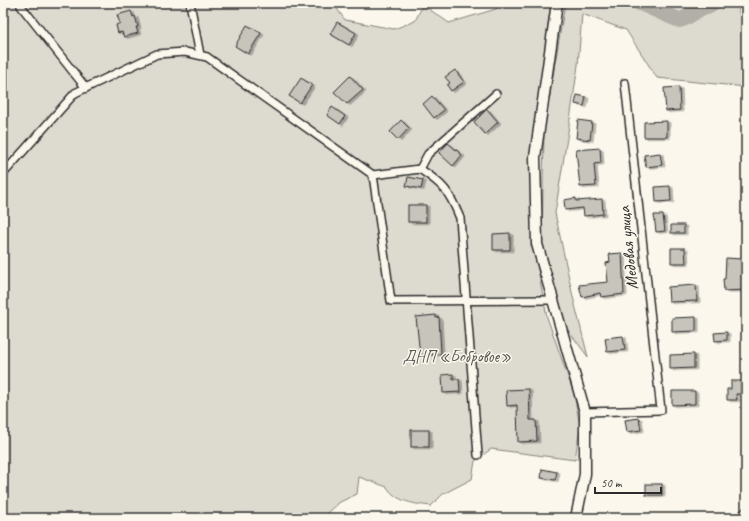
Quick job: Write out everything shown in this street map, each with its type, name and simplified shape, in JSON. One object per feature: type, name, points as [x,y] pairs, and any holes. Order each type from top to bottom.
[{"type":"main road","points":[[557,3],[535,157],[537,244],[585,412],[585,474],[576,518]]},
{"type":"street","points":[[190,3],[200,55]]},
{"type":"street","points":[[21,6],[86,88]]},
{"type":"street","points":[[3,174],[75,93],[157,54],[185,52],[207,56],[373,175],[420,169],[439,182],[451,196],[460,218],[478,456]]},
{"type":"street","name":"Медовая улица","points":[[585,412],[660,410],[625,83]]},
{"type":"street","points":[[420,169],[428,154],[496,94]]},
{"type":"street","points":[[373,175],[390,301],[553,300]]},
{"type":"green space","name":"ДНП «Бобровое»","points":[[3,3],[333,3],[345,20],[394,29],[415,21],[423,5],[449,23],[496,9],[499,3],[551,3],[530,159],[533,243],[547,317],[574,394],[580,426],[575,460],[491,449],[475,461],[472,479],[443,494],[431,506],[412,503],[401,499],[395,496],[387,487],[359,477],[357,494],[340,502],[328,513],[335,518],[3,518]]},
{"type":"green space","points":[[565,3],[746,3],[746,87],[657,78],[626,30],[582,14],[578,65],[555,213],[573,297],[588,357],[565,326],[542,242],[544,131]]},
{"type":"building","points":[[131,11],[133,17],[135,16],[138,33],[124,37],[122,32],[118,33],[116,25],[120,23],[117,15]]},
{"type":"building","points":[[337,22],[356,33],[349,45],[330,34]]},
{"type":"building","points":[[247,25],[261,33],[248,54],[235,46]]},
{"type":"building","points":[[455,70],[464,82],[451,91],[447,85],[450,83],[445,77]]},
{"type":"building","points":[[350,76],[363,90],[347,104],[334,92]]},
{"type":"building","points":[[301,78],[312,85],[300,103],[289,96]]},
{"type":"building","points":[[679,87],[680,110],[666,111],[664,88]]},
{"type":"building","points":[[577,95],[586,97],[584,106],[575,104]]},
{"type":"building","points":[[432,96],[444,110],[434,118],[423,104]]},
{"type":"building","points":[[332,107],[345,116],[340,124],[327,115]]},
{"type":"building","points":[[487,109],[498,122],[485,134],[474,122]]},
{"type":"building","points":[[401,120],[409,128],[398,140],[390,132]]},
{"type":"building","points":[[578,120],[592,122],[590,140],[576,138]]},
{"type":"building","points":[[667,121],[667,137],[644,137],[644,122]]},
{"type":"building","points":[[448,143],[462,155],[453,166],[439,153]]},
{"type":"building","points":[[600,148],[601,163],[594,164],[596,186],[580,187],[576,150]]},
{"type":"building","points":[[660,153],[662,165],[646,167],[644,155]]},
{"type":"building","points":[[408,177],[423,180],[421,189],[406,186]]},
{"type":"building","points":[[670,186],[671,201],[656,202],[655,187]]},
{"type":"building","points":[[576,198],[576,201],[602,199],[603,214],[584,216],[583,208],[565,210],[564,200]]},
{"type":"building","points":[[408,205],[426,205],[426,222],[408,222]]},
{"type":"building","points":[[654,215],[663,215],[665,231],[656,232]]},
{"type":"building","points":[[671,225],[684,225],[684,233],[671,233]]},
{"type":"building","points":[[510,233],[510,250],[493,250],[493,234]]},
{"type":"building","points":[[671,248],[685,248],[686,263],[671,263]]},
{"type":"building","points":[[622,253],[624,294],[601,297],[600,293],[582,297],[579,285],[608,282],[606,263],[610,262],[609,254]]},
{"type":"building","points":[[726,258],[742,259],[742,278],[744,277],[745,290],[724,291],[723,279],[725,279]]},
{"type":"building","points":[[696,285],[697,301],[669,302],[668,287]]},
{"type":"building","points":[[436,315],[436,318],[439,317],[441,354],[420,355],[416,317]]},
{"type":"building","points":[[696,317],[696,331],[672,332],[672,318]]},
{"type":"building","points":[[727,332],[727,340],[715,341],[714,333]]},
{"type":"building","points":[[623,336],[625,350],[607,352],[605,338]]},
{"type":"building","points":[[694,354],[694,368],[670,369],[670,355]]},
{"type":"building","points":[[453,374],[453,379],[459,379],[460,392],[443,393],[442,375]]},
{"type":"building","points":[[731,381],[741,381],[741,394],[736,394],[737,400],[727,400],[727,389],[731,389]]},
{"type":"building","points":[[529,389],[530,420],[536,420],[537,441],[518,442],[517,405],[507,406],[506,390]]},
{"type":"building","points":[[672,391],[695,391],[695,404],[672,405]]},
{"type":"building","points":[[639,418],[641,430],[627,432],[625,420]]},
{"type":"building","points":[[411,430],[429,430],[429,447],[411,447]]},
{"type":"building","points":[[542,469],[557,472],[555,480],[541,478]]},
{"type":"building","points":[[646,484],[662,484],[662,495],[646,495]]},
{"type":"building","points":[[746,505],[746,518],[733,518]]},
{"type":"waterway","points":[[640,3],[679,20],[687,17],[699,9],[710,6],[713,3]]},
{"type":"waterway","points":[[745,3],[746,11]]}]
